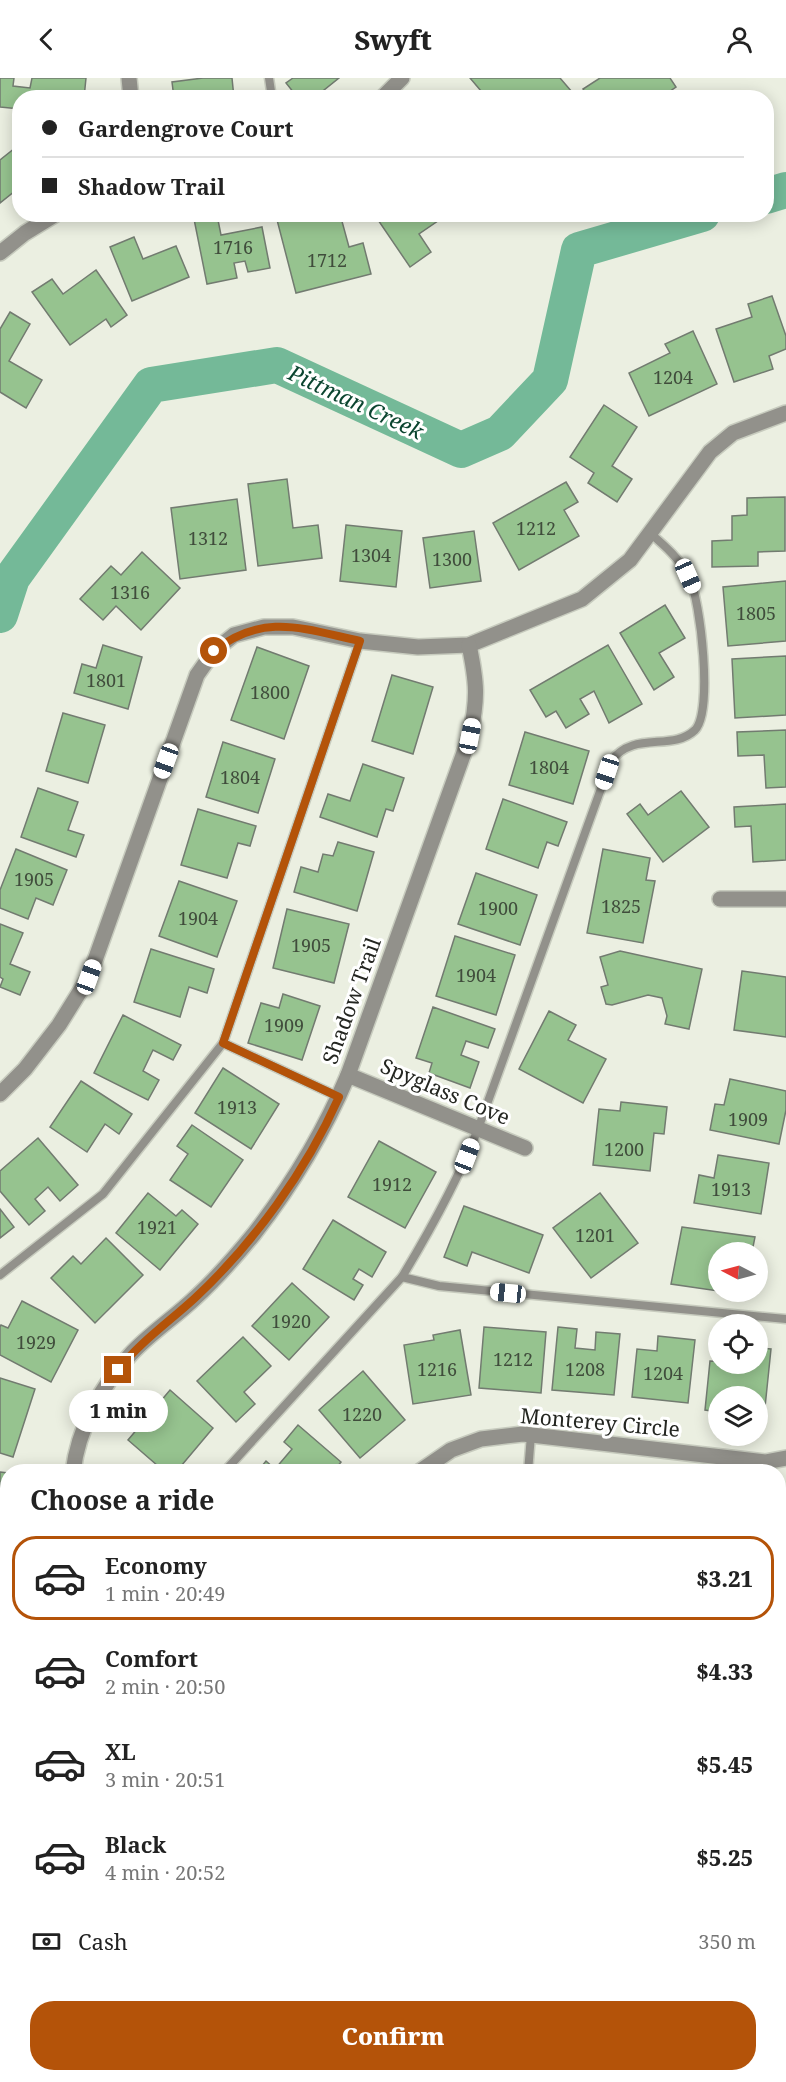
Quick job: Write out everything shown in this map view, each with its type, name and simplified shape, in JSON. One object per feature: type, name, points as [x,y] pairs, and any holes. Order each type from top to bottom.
[{"type":"street","points":[[390,90],[402,78]]},
{"type":"street","points":[[0,253],[43,222]]},
{"type":"street","points":[[0,1095],[25,1069],[59,1025],[89,977],[197,675],[214,651],[234,635],[264,627],[293,627],[360,641],[418,647],[469,645],[582,599],[630,560],[710,452],[733,433],[786,413]]},
{"type":"street","name":"Shadow Trail","points":[[76,1464],[86,1423],[105,1386],[131,1354],[196,1297],[253,1235],[302,1166],[339,1097],[470,736],[478,701],[469,645]]},
{"type":"street","points":[[720,899],[786,899]]},
{"type":"street","name":"Spyglass Cove","points":[[348,1075],[525,1148]]},
{"type":"street","name":"Monterey Circle","points":[[431,1464],[451,1450],[481,1438],[531,1435],[765,1461],[786,1458]]},
{"type":"lane","points":[[231,1464],[402,1276],[435,1219],[478,1129],[612,761],[619,751],[631,745],[686,736],[696,729],[703,716],[705,695],[694,588],[681,563],[650,533]]},
{"type":"lane","points":[[0,1275],[103,1194],[223,1043],[360,641]]},
{"type":"lane","points":[[223,1043],[339,1097]]},
{"type":"lane","points":[[402,1276],[439,1286],[786,1319]]},
{"type":"lane","points":[[529,1464],[531,1435]]},
{"type":"building","points":[[0,78],[14,78],[13,86],[30,88],[32,78],[86,78],[85,90],[12,90],[12,108],[0,107]]},
{"type":"building","points":[[203,78],[232,78],[233,90],[173,90],[172,82]]},
{"type":"building","points":[[293,78],[339,78],[324,90],[292,90],[286,83]]},
{"type":"building","points":[[470,78],[560,78],[570,90],[480,90]]},
{"type":"building","points":[[600,78],[670,78],[676,87],[672,90],[583,89]]},
{"type":"building","points":[[12,150],[12,193],[0,203],[0,160]]},
{"type":"building","points":[[195,222],[218,222],[221,235],[262,227],[270,268],[248,272],[245,261],[234,263],[237,278],[207,284]]},
{"type":"building","points":[[278,222],[342,222],[349,247],[363,243],[371,274],[296,293]]},
{"type":"building","points":[[379,222],[436,222],[419,234],[431,252],[410,267]]},
{"type":"building","points":[[134,237],[143,259],[176,246],[189,277],[132,301],[110,247]]},
{"type":"building","points":[[96,270],[127,315],[111,327],[106,319],[70,345],[32,292],[52,279],[63,294]]},
{"type":"building","points":[[772,296],[786,336],[786,349],[769,356],[773,369],[734,382],[716,329],[752,317],[748,304]]},
{"type":"building","points":[[10,312],[30,324],[9,361],[42,380],[26,408],[0,392],[0,329]]},
{"type":"building","points":[[693,331],[717,384],[649,416],[629,373],[670,353],[665,344]]},
{"type":"building","points":[[604,405],[637,427],[612,466],[632,479],[617,502],[588,483],[594,473],[570,457]]},
{"type":"building","points":[[287,479],[293,528],[318,525],[322,558],[258,566],[248,484]]},
{"type":"building","points":[[566,482],[578,502],[564,510],[579,536],[519,570],[493,523]]},
{"type":"building","points":[[785,497],[785,551],[758,552],[758,566],[712,567],[712,541],[732,540],[732,516],[747,515],[747,498]]},
{"type":"building","points":[[237,499],[246,570],[180,579],[171,508]]},
{"type":"building","points":[[346,525],[402,531],[396,587],[340,581]]},
{"type":"building","points":[[474,531],[481,581],[430,588],[423,538]]},
{"type":"building","points":[[142,552],[180,588],[141,630],[116,606],[103,620],[80,599],[111,566],[121,575]]},
{"type":"building","points":[[786,581],[786,641],[728,646],[723,587]]},
{"type":"building","points":[[665,605],[685,638],[659,653],[674,677],[654,690],[620,633]]},
{"type":"building","points":[[103,645],[142,657],[128,709],[74,693],[82,664],[96,668]]},
{"type":"building","points":[[608,645],[642,704],[609,723],[594,691],[580,699],[589,714],[566,728],[556,711],[546,717],[530,690]]},
{"type":"building","points":[[257,647],[309,666],[284,739],[231,720]]},
{"type":"building","points":[[786,656],[786,715],[735,718],[732,659]]},
{"type":"building","points":[[392,675],[433,687],[413,754],[372,741]]},
{"type":"building","points":[[63,713],[105,725],[88,783],[46,771]]},
{"type":"building","points":[[786,730],[786,787],[766,788],[764,755],[738,756],[737,732]]},
{"type":"building","points":[[525,732],[589,751],[573,804],[509,785]]},
{"type":"building","points":[[223,742],[275,759],[258,813],[206,797]]},
{"type":"building","points":[[363,764],[404,778],[393,811],[386,809],[377,837],[320,817],[328,794],[350,801]]},
{"type":"building","points":[[38,788],[78,802],[68,830],[84,835],[76,857],[21,837]]},
{"type":"building","points":[[681,791],[709,827],[663,862],[627,814],[640,804],[648,815]]},
{"type":"building","points":[[503,799],[567,822],[558,846],[547,842],[538,868],[486,849]]},
{"type":"building","points":[[786,804],[786,860],[753,862],[751,826],[735,827],[734,807]]},
{"type":"building","points":[[198,809],[256,826],[250,846],[238,843],[227,878],[181,865]]},
{"type":"building","points":[[338,842],[374,852],[357,911],[294,892],[301,867],[318,872],[323,854],[333,856]]},
{"type":"building","points":[[16,849],[67,870],[53,905],[36,898],[28,919],[0,908],[0,890]]},
{"type":"building","points":[[603,849],[650,858],[646,880],[655,881],[643,943],[587,933]]},
{"type":"building","points":[[476,873],[537,895],[520,945],[458,924]]},
{"type":"building","points":[[179,881],[237,901],[217,957],[159,936]]},
{"type":"building","points":[[287,909],[349,924],[334,983],[273,968]]},
{"type":"building","points":[[0,924],[23,933],[10,964],[30,972],[20,995],[0,987],[3,979],[0,977]]},
{"type":"building","points":[[455,936],[515,955],[496,1015],[436,996]]},
{"type":"building","points":[[151,949],[214,969],[207,993],[189,987],[180,1017],[134,1002]]},
{"type":"building","points":[[620,951],[702,969],[689,1029],[665,1024],[667,1016],[662,998],[648,995],[612,1005],[606,1004],[601,987],[608,985],[600,957]]},
{"type":"building","points":[[742,971],[786,977],[786,1037],[734,1030]]},
{"type":"building","points":[[283,994],[320,1006],[302,1060],[248,1043],[261,1003],[279,1008]]},
{"type":"building","points":[[433,1007],[495,1029],[488,1048],[466,1041],[461,1055],[479,1062],[470,1088],[429,1073],[432,1063],[416,1058]]},
{"type":"building","points":[[549,1011],[576,1025],[568,1040],[606,1059],[583,1103],[519,1069]]},
{"type":"building","points":[[123,1015],[181,1045],[173,1060],[153,1050],[143,1071],[159,1080],[148,1100],[94,1073]]},
{"type":"building","points":[[223,1068],[279,1104],[251,1149],[195,1113]]},
{"type":"building","points":[[730,1079],[786,1091],[786,1110],[779,1144],[710,1130],[715,1104],[724,1105]]},
{"type":"building","points":[[81,1081],[132,1114],[119,1134],[105,1124],[87,1152],[50,1127]]},
{"type":"building","points":[[621,1102],[667,1107],[664,1134],[654,1133],[650,1171],[593,1165],[599,1109],[620,1111]]},
{"type":"building","points":[[192,1125],[243,1160],[211,1207],[170,1180],[188,1154],[177,1146]]},
{"type":"building","points":[[38,1138],[78,1185],[60,1201],[48,1187],[35,1199],[45,1211],[29,1225],[0,1191],[0,1171]]},
{"type":"building","points":[[379,1141],[436,1172],[405,1228],[348,1197]]},
{"type":"building","points":[[718,1155],[769,1163],[761,1214],[694,1203],[699,1175],[714,1178]]},
{"type":"building","points":[[148,1193],[176,1216],[182,1210],[198,1224],[160,1270],[116,1233]]},
{"type":"building","points":[[600,1193],[638,1243],[591,1278],[553,1228]]},
{"type":"building","points":[[464,1206],[543,1235],[529,1273],[472,1252],[467,1266],[444,1257]]},
{"type":"building","points":[[0,1209],[14,1227],[0,1238]]},
{"type":"building","points":[[333,1220],[386,1252],[372,1277],[359,1269],[353,1279],[363,1285],[354,1300],[303,1269]]},
{"type":"building","points":[[682,1227],[755,1237],[754,1242],[708,1242],[708,1290],[671,1284]]},
{"type":"building","points":[[106,1238],[143,1275],[95,1323],[51,1278],[73,1256],[81,1264]]},
{"type":"building","points":[[292,1283],[329,1317],[289,1360],[252,1326]]},
{"type":"building","points":[[22,1301],[78,1330],[51,1382],[0,1355],[0,1327],[1,1325],[8,1328]]},
{"type":"building","points":[[484,1327],[546,1332],[541,1393],[479,1388]]},
{"type":"building","points":[[558,1327],[577,1329],[575,1348],[595,1350],[596,1332],[620,1334],[614,1395],[552,1390]]},
{"type":"building","points":[[460,1330],[471,1395],[413,1404],[404,1345],[434,1340],[433,1335]]},
{"type":"building","points":[[658,1336],[695,1340],[688,1403],[632,1397],[637,1349],[657,1351]]},
{"type":"building","points":[[243,1337],[271,1366],[244,1392],[255,1404],[236,1422],[197,1381]]},
{"type":"building","points":[[768,1349],[771,1349],[767,1386],[708,1386],[708,1410],[705,1410],[709,1374],[768,1374]]},
{"type":"building","points":[[363,1371],[405,1420],[360,1458],[319,1410]]},
{"type":"building","points":[[0,1378],[35,1389],[13,1457],[0,1453]]},
{"type":"building","points":[[170,1390],[213,1428],[183,1464],[156,1464],[128,1440]]},
{"type":"building","points":[[298,1425],[341,1462],[339,1464],[279,1464],[292,1449],[284,1442]]},
{"type":"waterway","name":"Pittman Creek","points":[[774,194],[786,190]]},
{"type":"waterway","name":"Pittman Creek","points":[[0,615],[12,578],[151,385],[277,365],[461,450],[500,433],[550,380],[579,250],[675,222]]},
{"type":"route","points":[[118,1370],[131,1354],[196,1297],[253,1235],[302,1166],[339,1097],[223,1043],[360,641],[293,627],[264,627],[234,635],[214,651]]}]
